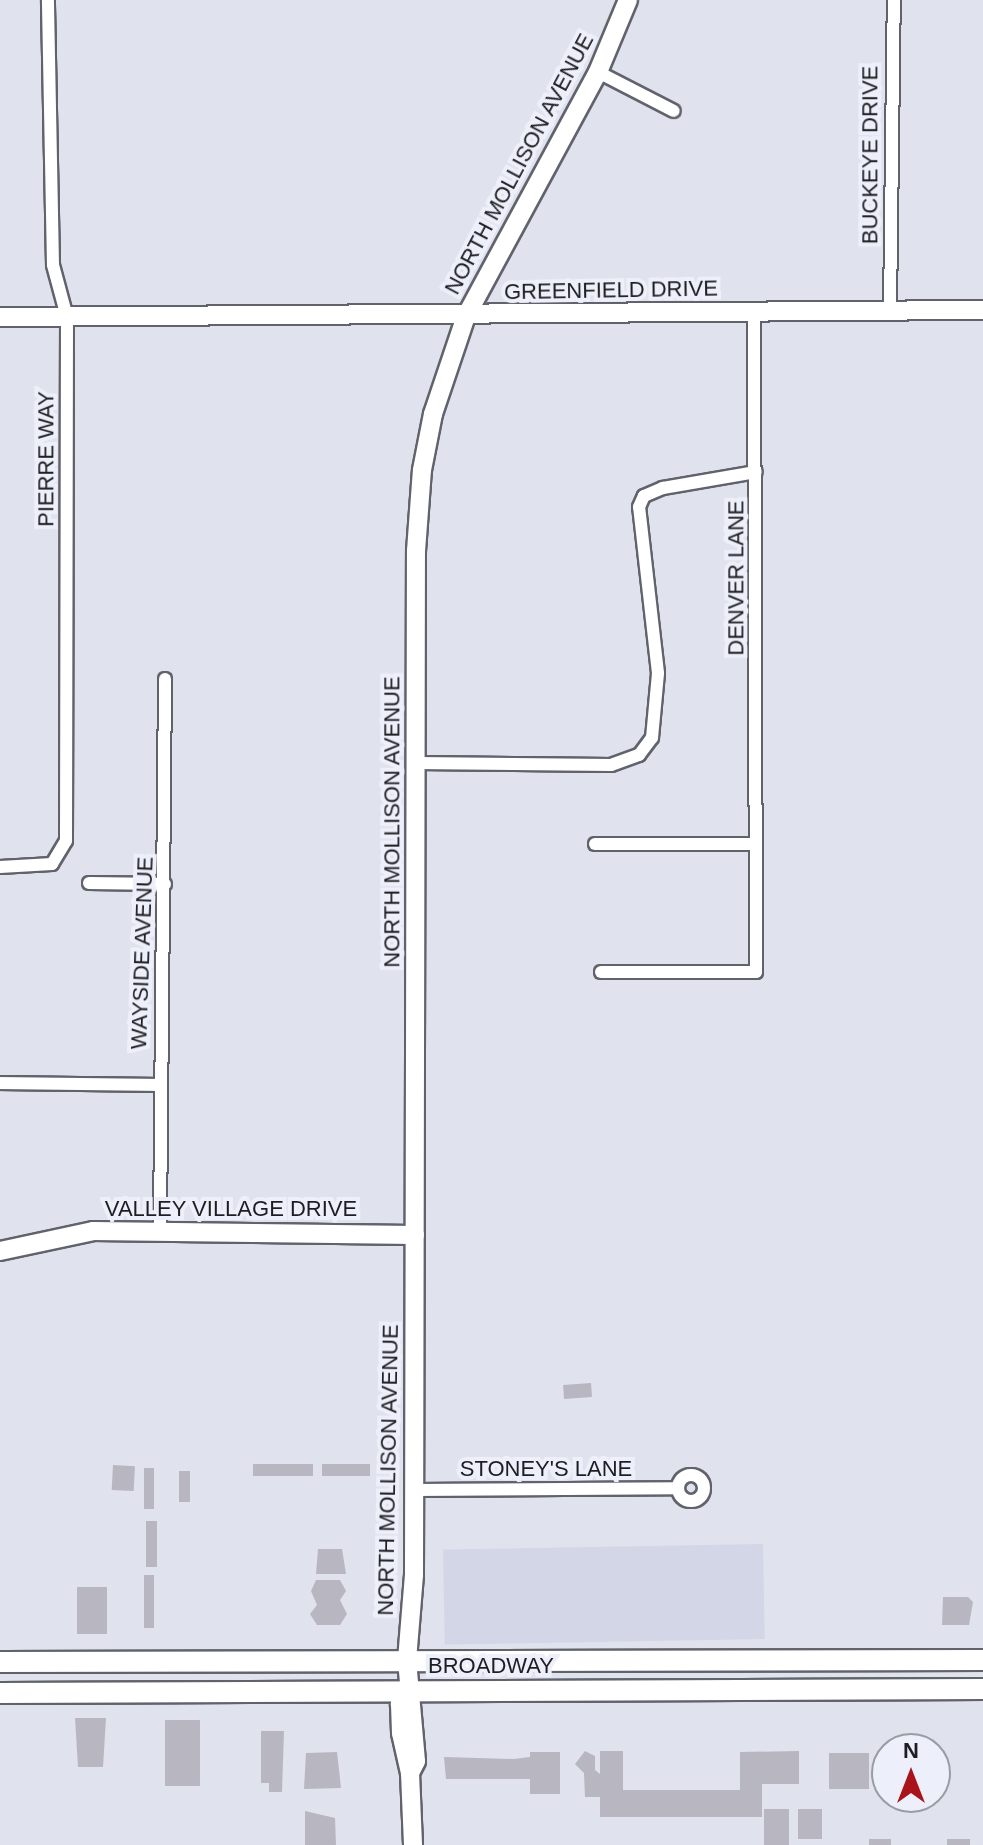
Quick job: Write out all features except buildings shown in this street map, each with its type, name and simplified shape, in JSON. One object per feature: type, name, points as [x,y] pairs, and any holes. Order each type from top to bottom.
[{"type":"main road","name":"NORTH MOLLISON AVENUE","points":[[413,1845],[410,1773],[401,1733],[400,1704],[407,1690],[415,1490],[416,551],[422,470],[433,414],[466,316],[598,72],[628,0]]},
{"type":"main road","name":"GREENFIELD DRIVE","points":[[0,317],[983,310]]},
{"type":"main road","name":"VALLEY VILLAGE DRIVE","points":[[0,1251],[93,1231],[160,1229],[415,1235]]},
{"type":"main road","name":"BROADWAY","points":[[0,1662],[983,1660]]},
{"type":"main road","name":"BROADWAY","points":[[0,1693],[983,1689]]},
{"type":"street","name":"PIERRE WAY","points":[[0,867],[52,864],[66,841],[67,317],[53,265],[48,0]]},
{"type":"street","name":"BUCKEYE DRIVE","points":[[890,311],[889,75],[894,0]]},
{"type":"street","points":[[598,72],[674,111]]},
{"type":"street","name":"DENVER LANE","points":[[601,972],[756,972],[754,312]]},
{"type":"street","points":[[416,763],[611,765],[639,755],[652,738],[658,673],[639,507],[644,496],[663,488],[756,472]]},
{"type":"street","name":"WAYSIDE AVENUE","points":[[160,1229],[157,1085],[165,884],[165,679]]},
{"type":"street","points":[[595,844],[755,844]]},
{"type":"street","points":[[89,883],[165,884]]},
{"type":"street","points":[[0,1083],[157,1085]]},
{"type":"street","name":"STONEY'S LANE","points":[[415,1490],[678,1488]]},
{"type":"shaded area","points":[[763,1544],[765,1639],[445,1645],[443,1550]]}]
